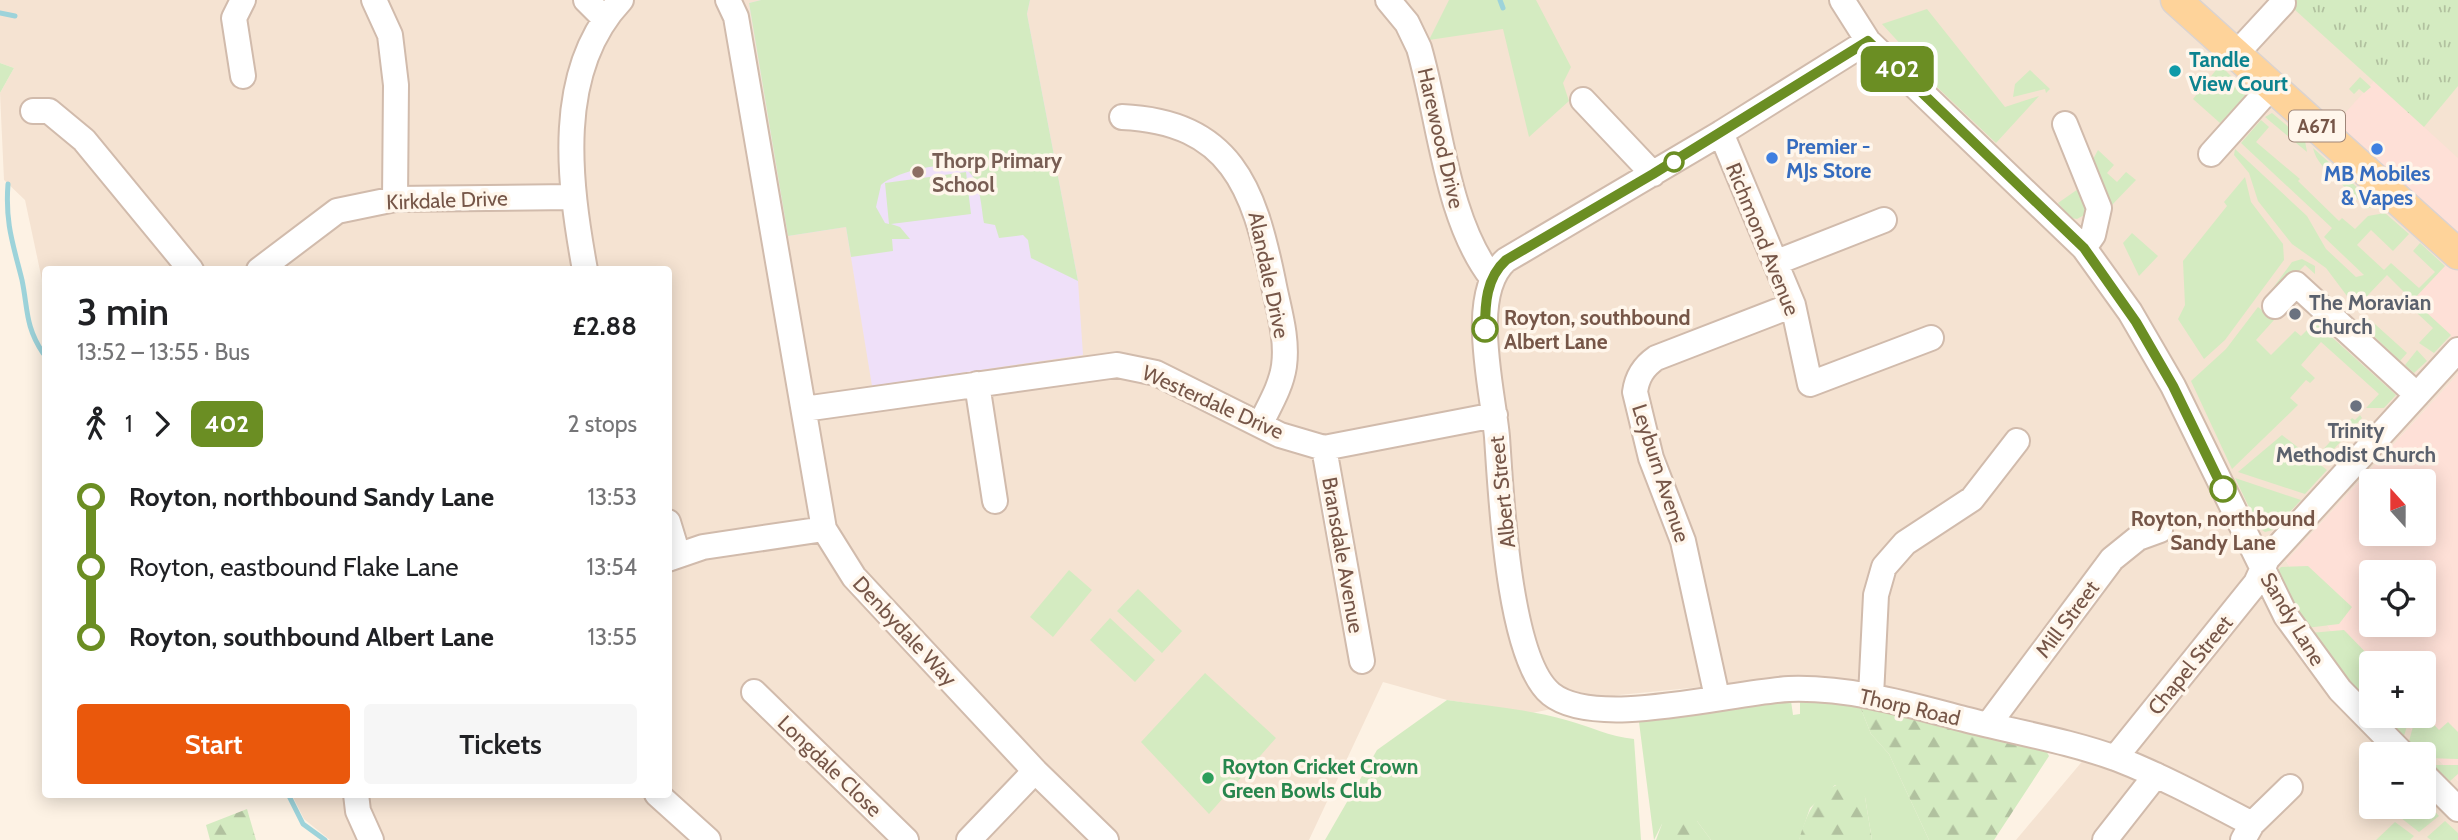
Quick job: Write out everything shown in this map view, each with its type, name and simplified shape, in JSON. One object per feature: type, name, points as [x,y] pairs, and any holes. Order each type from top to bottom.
[{"type":"main road","name":"A671","points":[[2176,0],[2458,254]]},
{"type":"street","points":[[243,0],[234,18],[243,76]]},
{"type":"street","points":[[374,0],[390,35],[396,85],[395,199]]},
{"type":"street","points":[[584,266],[572,197],[570,167],[574,109],[586,62],[613,9],[586,0]]},
{"type":"street","points":[[673,557],[703,547],[824,529],[736,17],[727,0]]},
{"type":"street","name":"Harewood Drive","points":[[1388,0],[1407,23],[1418,45],[1463,230],[1479,262],[1492,278]]},
{"type":"street","name":"Sandy Lane","points":[[1842,0],[1868,41],[2084,248],[2136,322],[2173,386],[2286,616],[2311,654],[2340,690],[2391,742]]},
{"type":"street","points":[[2236,54],[2283,3]]},
{"type":"street","points":[[1492,278],[1506,260],[1721,133],[1868,41]]},
{"type":"street","points":[[2211,154],[2272,86]]},
{"type":"street","points":[[1583,100],[1653,174]]},
{"type":"street","points":[[33,111],[49,111],[84,140],[188,266]]},
{"type":"street","name":"Alandale Drive","points":[[1122,117],[1160,121],[1195,135],[1211,146],[1238,174],[1256,208],[1285,351],[1281,380],[1260,425]]},
{"type":"street","points":[[2065,124],[2099,208],[2093,235],[2084,248]]},
{"type":"street","name":"Richmond Avenue","points":[[1721,133],[1793,305],[1810,384],[1931,338]]},
{"type":"street","name":"Kirkdale Drive","points":[[264,266],[337,211],[395,199],[572,197]]},
{"type":"street","points":[[1777,262],[1884,219]]},
{"type":"street","name":"Albert Street","points":[[1492,278],[1485,313],[1503,520],[1522,640],[1534,674],[1553,696]]},
{"type":"street","points":[[2275,306],[2296,284],[2417,395]]},
{"type":"street","name":"Leyburn Avenue","points":[[1717,697],[1683,541],[1651,458],[1635,393],[1636,384],[1643,369],[1656,358],[1793,305]]},
{"type":"street","name":"Chapel Street","points":[[2115,758],[2256,583],[2267,559],[2458,350]]},
{"type":"street","name":"Westerdale Drive","points":[[804,410],[1105,365],[1129,366],[1156,373],[1260,425],[1324,448]]},
{"type":"street","points":[[977,384],[995,500]]},
{"type":"street","points":[[1324,448],[1495,415]]},
{"type":"street","points":[[1871,696],[1876,595],[1884,567],[1905,543],[1972,499],[2017,441]]},
{"type":"street","name":"Bransdale Avenue","points":[[1324,448],[1362,662]]},
{"type":"street","name":"Denbydale Way","points":[[824,529],[854,577],[1035,771],[1105,840]]},
{"type":"street","name":"Mill Street","points":[[1987,725],[2112,559],[2138,538],[2160,530]]},
{"type":"street","name":"Thorp Road","points":[[1553,696],[1571,705],[1634,710],[1790,689],[1871,696],[2115,758],[2155,775],[2247,832],[2290,787]]},
{"type":"street","name":"Longdale Close","points":[[754,692],[906,840]]},
{"type":"street","points":[[970,840],[1035,771]]},
{"type":"street","points":[[2105,840],[2155,775]]},
{"type":"street","points":[[2436,787],[2457,808]]},
{"type":"street","points":[[356,798],[358,811],[371,840]]},
{"type":"street","points":[[661,798],[708,840]]},
{"type":"shaded area","points":[[0,0],[2458,0],[2458,374],[2371,469],[2359,469],[2359,482],[2286,561],[2353,665],[2359,682],[2359,728],[2410,728],[2423,742],[2359,742],[2359,819],[2436,819],[2436,757],[2458,781],[2458,840],[2016,840],[2096,745],[1804,677],[1619,695],[1532,713],[1447,700],[1383,682],[1309,840],[330,840],[304,819],[294,798],[672,798],[672,266],[42,266],[42,280],[25,200],[4,180],[0,93],[14,68],[0,63]]},
{"type":"shaded area","name":"Thorp Primary School","points":[[761,0],[1030,0],[1027,14],[1078,281],[1083,355],[872,386],[846,227],[788,236],[749,3]]},
{"type":"shaded area","points":[[2374,81],[2458,158],[2458,243],[2335,124]]},
{"type":"shaded area","points":[[2458,252],[2458,342],[2412,301]]},
{"type":"shaded area","points":[[2458,374],[2458,781],[2436,757],[2436,742],[2423,742],[2410,728],[2436,728],[2436,651],[2359,651],[2359,665],[2353,665],[2286,561],[2359,482],[2359,546],[2436,546],[2436,469],[2371,469]]},
{"type":"green space","name":"Thorp Primary School","points":[[761,0],[1030,0],[1027,14],[1078,281],[1031,258],[1028,240],[1023,235],[999,238],[995,225],[984,223],[980,196],[972,176],[960,167],[950,165],[910,171],[898,175],[881,185],[876,207],[885,223],[889,224],[885,183],[966,172],[971,214],[891,224],[900,227],[910,239],[892,239],[893,251],[851,257],[846,227],[788,236],[749,3]]},
{"type":"green space","points":[[1449,0],[1536,0],[1571,67],[1563,83],[1569,101],[1529,137],[1503,29],[1429,40]]},
{"type":"green space","points":[[2284,0],[2458,0],[2458,86],[2424,127]]},
{"type":"green space","points":[[1927,9],[2005,107],[2039,96],[1996,143],[1901,53],[1905,49],[1882,24]]},
{"type":"green space","points":[[0,63],[14,68],[0,93]]},
{"type":"green space","points":[[2220,65],[2245,90],[2245,96],[2220,123],[2193,99]]},
{"type":"green space","points":[[2030,70],[2050,89],[2046,93],[2045,89],[2013,97],[2015,84]]},
{"type":"green space","points":[[2360,77],[2371,87],[2364,93],[2359,89],[2354,94],[2349,89]]},
{"type":"green space","points":[[2272,113],[2305,141],[2307,152],[2265,117]]},
{"type":"green space","points":[[2261,120],[2269,127],[2256,142],[2300,179],[2298,181],[2339,221],[2342,218],[2355,229],[2368,216],[2385,213],[2409,234],[2393,251],[2371,230],[2357,245],[2384,270],[2391,263],[2419,288],[2435,272],[2413,251],[2420,243],[2445,266],[2413,300],[2451,335],[2434,353],[2419,343],[2433,328],[2404,301],[2408,296],[2387,275],[2351,313],[2350,300],[2326,268],[2292,244],[2258,201],[2249,173],[2234,155],[2235,149],[2307,216],[2326,249],[2356,277],[2364,275],[2324,237],[2332,228],[2241,143]]},
{"type":"green space","points":[[2313,148],[2378,206],[2365,209],[2322,165]]},
{"type":"green space","points":[[2098,150],[2114,165],[2107,173],[2117,182],[2126,172],[2136,180],[2110,207],[2091,163]]},
{"type":"green space","points":[[2245,177],[2251,202],[2283,244],[2284,260],[2225,340],[2204,359],[2178,319],[2185,305],[2183,261],[2227,206],[2224,202]]},
{"type":"green space","points":[[2081,187],[2088,204],[2086,214],[2077,219],[2071,218],[2058,203]]},
{"type":"green space","points":[[2132,233],[2158,256],[2139,276],[2123,243]]},
{"type":"green space","points":[[2302,259],[2315,266],[2315,274],[2305,265],[2266,305],[2262,303],[2292,262]]},
{"type":"green space","points":[[2258,307],[2274,320],[2256,340],[2271,355],[2295,331],[2301,336],[2315,322],[2396,395],[2384,408],[2366,408],[2379,394],[2321,342],[2301,365],[2315,378],[2310,383],[2306,380],[2290,398],[2298,405],[2232,469],[2191,381],[2226,349]]},
{"type":"green space","points":[[2366,316],[2407,353],[2400,361],[2360,323]]},
{"type":"green space","points":[[2417,350],[2427,361],[2414,373],[2405,365]]},
{"type":"green space","points":[[2360,415],[2362,418],[2323,461],[2317,456],[2352,418],[2355,420]]},
{"type":"green space","points":[[2282,435],[2327,470],[2305,494],[2238,472]]},
{"type":"green space","points":[[2235,478],[2301,500],[2273,530],[2265,532],[2259,528]]},
{"type":"green space","points":[[2308,566],[2352,607],[2339,624],[2306,628],[2277,571],[2281,567]]},
{"type":"green space","points":[[1069,570],[1092,590],[1053,637],[1030,617]]},
{"type":"green space","points":[[1138,589],[1182,631],[1162,653],[1117,611]]},
{"type":"green space","points":[[1110,618],[1155,660],[1135,682],[1090,640]]},
{"type":"green space","points":[[2344,630],[2364,651],[2359,651],[2359,692],[2310,633]]},
{"type":"green space","name":"Royton Cricket Crown Green Bowls Club","points":[[1205,673],[1276,738],[1209,814],[1141,742]]},
{"type":"green space","points":[[1447,700],[1537,713],[1634,739],[1641,840],[1325,840],[1377,750]]},
{"type":"green space","points":[[1791,701],[1793,715],[1800,714],[1800,702],[1859,704],[1871,734],[1889,754],[1929,840],[1872,840],[1865,797],[1835,785],[1810,808],[1799,840],[1711,840],[1697,821],[1662,824],[1654,840],[1639,722],[1732,706]]},
{"type":"green space","points":[[1859,704],[2043,745],[2049,756],[1994,840],[1929,840],[1889,754],[1871,734]]},
{"type":"green space","points":[[2448,722],[2458,732],[2458,759],[2436,758],[2436,742],[2409,741],[2413,728],[2436,727],[2439,730]]},
{"type":"green space","points":[[2395,728],[2406,728],[2404,736]]},
{"type":"green space","points":[[2436,765],[2458,765],[2458,774],[2450,781],[2436,769]]},
{"type":"green space","points":[[1847,782],[1859,785],[1865,797],[1872,840],[1799,840],[1815,803],[1828,790]]},
{"type":"green space","points":[[247,809],[256,840],[210,840],[206,825]]},
{"type":"green space","points":[[1684,813],[1697,821],[1711,840],[1656,840],[1662,824]]},
{"type":"green space","points":[[2402,819],[2435,819],[2419,832]]},
{"type":"green space","points":[[2445,821],[2458,833],[2458,840],[2431,840],[2427,837]]},
{"type":"green space","points":[[2395,822],[2414,836],[2410,840],[2376,840]]},
{"type":"waterway","points":[[1500,0],[1503,8]]},
{"type":"waterway","points":[[0,13],[15,16]]},
{"type":"waterway","points":[[8,184],[10,233],[30,326],[42,351]]},
{"type":"waterway","points":[[290,798],[303,824],[325,840]]},
{"type":"bus line","name":"402","points":[[1485,329],[1487,296],[1492,278],[1497,268],[1506,260],[1653,174],[1868,41],[2084,248],[2111,282],[2173,386],[2223,489]]},
{"type":"place","name":"Tandle View Court","points":[[2175,71]]},
{"type":"place","name":"MB Mobiles & Vapes","points":[[2377,149]]},
{"type":"place","name":"Premier - MJs Store","points":[[1772,158]]},
{"type":"place","name":"Thorp Primary School","points":[[918,172]]},
{"type":"place","name":"The Moravian Church","points":[[2295,314]]},
{"type":"place","name":"Royton, southbound Albert Lane","points":[[1485,329]]},
{"type":"place","name":"Trinity Methodist Church","points":[[2356,406]]},
{"type":"place","name":"Royton, northbound Sandy Lane","points":[[2223,489]]},
{"type":"place","name":"Royton Cricket Crown Green Bowls Club","points":[[1208,778]]}]
